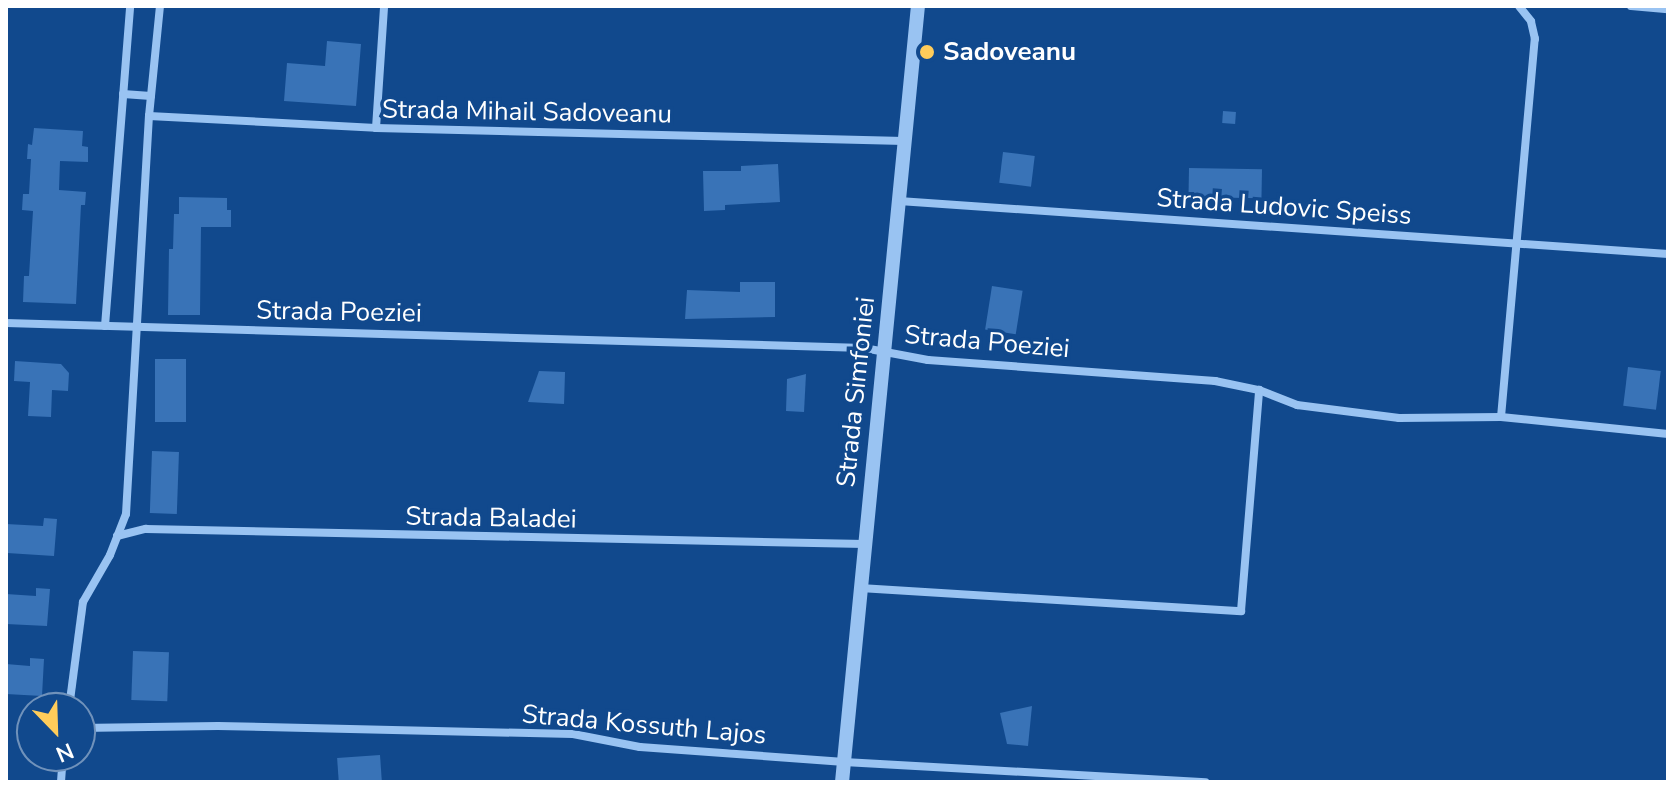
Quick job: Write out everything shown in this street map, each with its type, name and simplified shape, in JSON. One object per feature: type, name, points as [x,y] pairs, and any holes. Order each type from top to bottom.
[{"type":"street","points":[[105,326],[130,6]]},
{"type":"street","points":[[71,692],[83,602],[126,514],[149,116],[160,6]]},
{"type":"street","points":[[376,128],[384,6]]},
{"type":"street","name":"Strada Simfoniei","points":[[842,782],[918,6]]},
{"type":"street","points":[[1501,417],[1535,39],[1531,21],[1519,6]]},
{"type":"street","points":[[1631,6],[1668,9]]},
{"type":"street","points":[[123,94],[151,96]]},
{"type":"street","name":"Strada Mihail Sadoveanu","points":[[149,116],[376,128],[904,141]]},
{"type":"street","name":"Strada Ludovic Speiss","points":[[897,201],[1668,254]]},
{"type":"street","name":"Strada Poeziei","points":[[6,323],[864,348],[928,360],[1215,381],[1259,390],[1297,405],[1399,418],[1501,417],[1668,434]]},
{"type":"street","points":[[860,588],[1241,611],[1259,390]]},
{"type":"street","name":"Strada Baladei","points":[[117,536],[146,529],[865,544]]},
{"type":"street","name":"Strada Kossuth Lajos","points":[[96,728],[218,726],[573,734],[640,747],[1205,782]]},
{"type":"building","points":[[327,41],[361,44],[356,106],[284,101],[287,63],[325,66]]},
{"type":"building","points":[[1223,111],[1236,112],[1235,124],[1222,123]]},
{"type":"building","points":[[34,128],[83,131],[82,146],[88,147],[88,162],[60,161],[59,190],[86,192],[85,205],[81,205],[76,304],[23,302],[24,276],[29,276],[33,211],[22,210],[23,194],[29,194],[31,159],[27,159],[28,144],[32,145]]},
{"type":"building","points":[[1003,152],[1035,156],[1031,187],[999,183]]},
{"type":"building","points":[[778,164],[780,202],[725,205],[725,210],[704,211],[703,171],[741,171],[741,166]]},
{"type":"building","points":[[1189,168],[1262,169],[1261,198],[1188,197]]},
{"type":"building","points":[[179,197],[227,198],[227,210],[231,210],[231,227],[201,227],[200,315],[168,315],[169,249],[173,249],[174,214],[179,214]]},
{"type":"building","points":[[740,282],[775,282],[775,317],[685,319],[687,290],[740,292]]},
{"type":"building","points":[[992,286],[1023,291],[1016,334],[985,329]]},
{"type":"building","points":[[155,359],[186,359],[186,422],[155,422]]},
{"type":"building","points":[[15,361],[61,364],[69,373],[68,391],[52,390],[51,417],[28,416],[30,382],[14,381]]},
{"type":"building","points":[[1628,367],[1661,371],[1656,410],[1623,406]]},
{"type":"building","points":[[539,371],[565,372],[564,404],[528,402]]},
{"type":"building","points":[[806,374],[804,412],[786,411],[787,379]]},
{"type":"building","points":[[152,451],[179,452],[177,514],[150,513]]},
{"type":"building","points":[[44,518],[57,519],[54,556],[7,553],[6,524],[43,526]]},
{"type":"building","points":[[36,588],[50,589],[47,626],[6,624],[6,594],[36,596]]},
{"type":"building","points":[[133,651],[169,652],[167,701],[131,700]]},
{"type":"building","points":[[30,658],[44,659],[42,692],[6,694],[6,664],[30,666]]},
{"type":"building","points":[[1032,706],[1028,746],[1007,744],[1000,713]]},
{"type":"building","points":[[380,755],[382,782],[339,782],[337,758]]},
{"type":"place","name":"Sadoveanu","points":[[927,52]]}]
